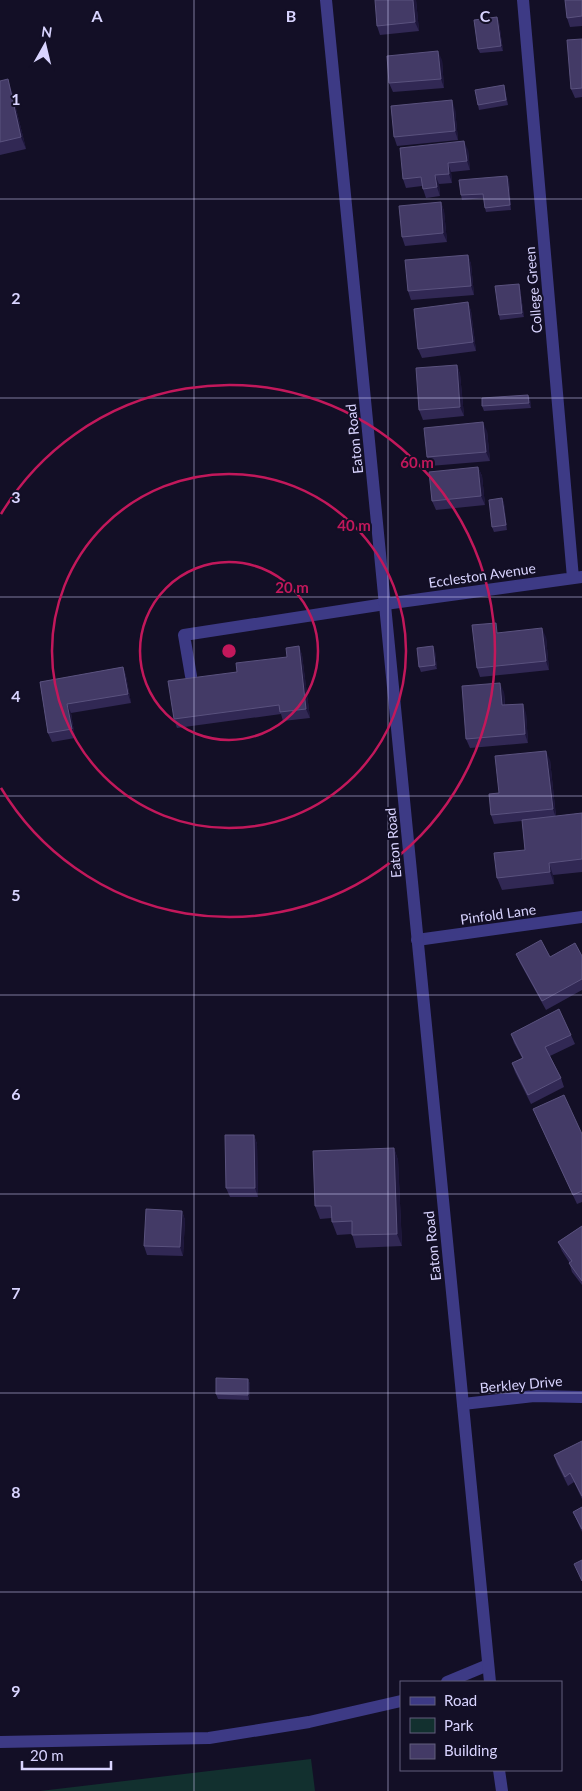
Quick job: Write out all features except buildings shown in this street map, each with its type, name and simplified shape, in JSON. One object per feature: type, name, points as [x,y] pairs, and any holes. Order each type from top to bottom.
[{"type":"street","name":"Eaton Road","points":[[326,0],[490,1681]]},
{"type":"street","name":"College Green","points":[[523,0],[578,577]]},
{"type":"street","name":"Eccleston Avenue","points":[[191,676],[184,635],[578,577]]},
{"type":"street","name":"Pinfold Lane","points":[[417,940],[582,917]]},
{"type":"street","name":"Berkley Drive","points":[[463,1404],[534,1396],[582,1397]]},
{"type":"street","points":[[449,1681],[488,1666]]},
{"type":"street","points":[[0,1742],[209,1738],[309,1722],[400,1701]]},
{"type":"street","points":[[499,1771],[502,1791]]},
{"type":"green space","points":[[311,1759],[315,1791],[40,1791]]}]
